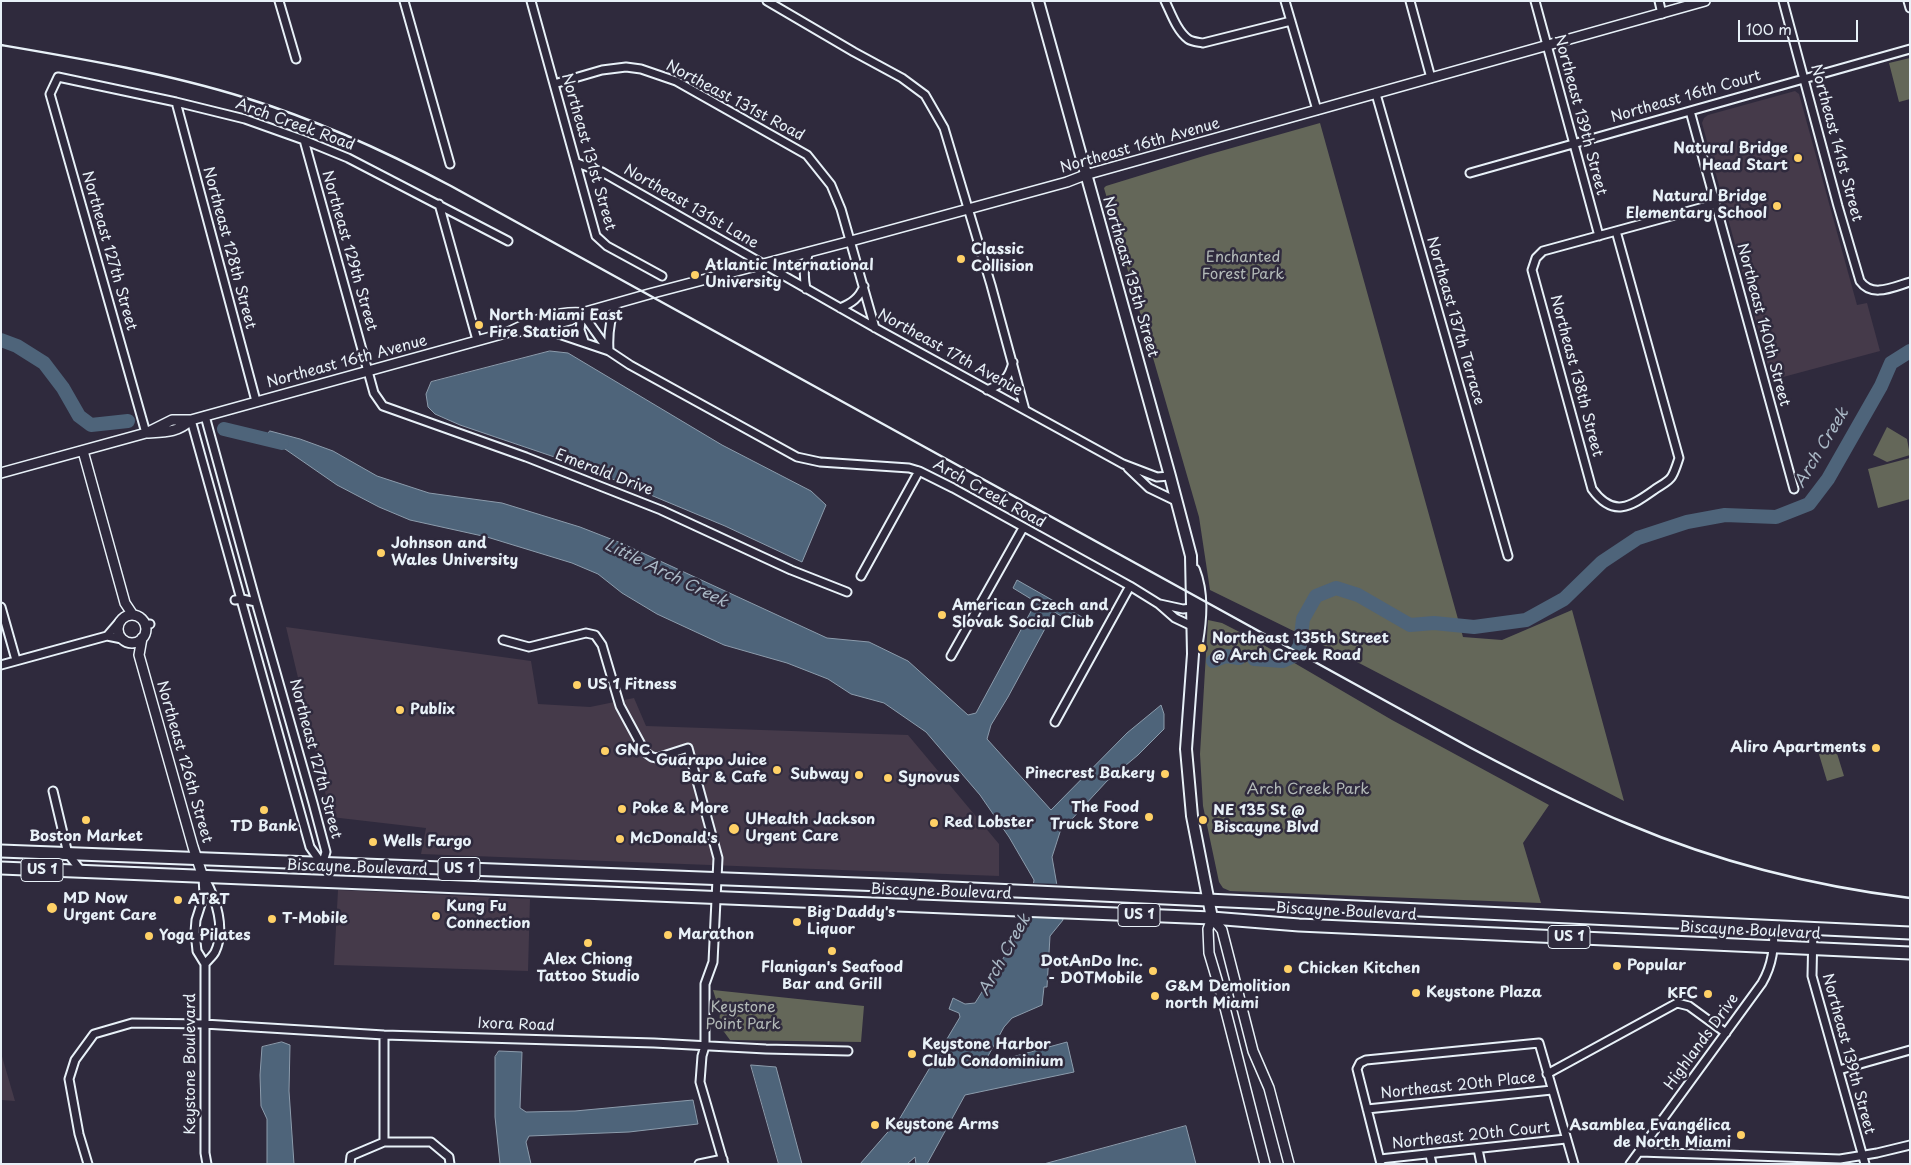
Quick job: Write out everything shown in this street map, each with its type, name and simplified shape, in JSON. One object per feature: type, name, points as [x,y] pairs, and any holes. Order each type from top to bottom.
[{"type":"main road","name":"Northeast 135th Street","points":[[1038,1],[1170,476],[1191,562],[1199,582],[1200,625],[1196,650],[1193,654]]},
{"type":"main road","name":"Northeast 135th Street","points":[[1191,562],[1193,654],[1186,750],[1192,816],[1212,918]]},
{"type":"main road","name":"Biscayne Boulevard","points":[[1,852],[1030,892],[1910,933]]},
{"type":"main road","points":[[285,880],[305,876],[314,872],[322,865]]},
{"type":"main road","points":[[333,883],[335,876],[366,865]]},
{"type":"main road","name":"Biscayne Boulevard","points":[[1,868],[1212,918],[1299,925],[1910,953]]},
{"type":"main road","points":[[1404,930],[1405,910]]},
{"type":"main road","points":[[1583,938],[1584,918]]},
{"type":"street","points":[[279,1],[296,59]]},
{"type":"street","points":[[404,1],[450,164]]},
{"type":"street","name":"Northeast 131st Street","points":[[531,1],[596,236],[607,246],[662,276]]},
{"type":"street","points":[[767,1],[902,78],[925,95],[944,128],[1013,361],[1025,410]]},
{"type":"street","points":[[1166,1],[1177,25],[1188,39],[1195,42],[1203,43],[1291,21]]},
{"type":"street","points":[[1285,1],[1316,110]]},
{"type":"street","points":[[1410,1],[1432,78]]},
{"type":"street","name":"Northeast 139th Street","points":[[1534,1],[1599,236]]},
{"type":"street","points":[[1659,1],[1662,14]]},
{"type":"street","name":"Northeast 16th Avenue","points":[[1,473],[146,433],[182,428],[192,420],[256,401],[477,340],[510,332],[541,328],[570,320],[582,313],[852,242],[1705,1]]},
{"type":"street","name":"Northeast 141st Street","points":[[1783,1],[1857,274],[1867,288],[1876,291],[1910,282]]},
{"type":"street","points":[[1908,1],[1910,8]]},
{"type":"street","name":"Northeast 16th Court","points":[[1470,172],[1910,49]]},
{"type":"street","name":"Northeast 131st Road","points":[[554,84],[602,70],[626,67],[641,68],[676,81],[807,156],[831,185],[852,242]]},
{"type":"street","name":"Arch Creek Road","points":[[58,77],[245,119],[304,140],[348,158],[508,241]]},
{"type":"street","name":"Northeast 127th Street","points":[[58,77],[50,94],[146,433]]},
{"type":"street","name":"Northeast 137th Terrace","points":[[1376,94],[1508,556]]},
{"type":"street","name":"Northeast 128th Street","points":[[176,102],[256,401]]},
{"type":"street","name":"Northeast 140th Street","points":[[1690,111],[1794,489]]},
{"type":"street","name":"Northeast 129th Street","points":[[304,140],[368,370]]},
{"type":"street","name":"Northeast 131st Lane","points":[[577,163],[602,172],[763,264]]},
{"type":"street","points":[[439,204],[477,340]]},
{"type":"street","points":[[1599,236],[1715,204]]},
{"type":"street","name":"Northeast 138th Street","points":[[1599,236],[1543,252],[1536,258],[1532,270],[1592,489],[1599,499],[1610,507],[1621,508],[1633,504],[1672,477],[1679,458],[1616,231]]},
{"type":"street","points":[[852,242],[875,328]]},
{"type":"street","points":[[806,289],[803,272],[809,252]]},
{"type":"street","name":"Northeast 17th Avenue","points":[[763,264],[1124,465],[1157,477],[1170,476]]},
{"type":"street","points":[[840,308],[854,301],[861,294],[864,286]]},
{"type":"street","points":[[609,350],[608,339],[616,304]]},
{"type":"street","name":"Northeast 16th Avenue","points":[[510,332],[530,322],[568,312],[582,313]]},
{"type":"street","points":[[582,313],[580,330],[584,341]]},
{"type":"street","name":"Arch Creek Road","points":[[582,313],[609,350],[630,366],[798,457],[820,462],[909,468],[919,471],[954,488],[1130,586],[1159,604],[1174,618],[1192,626]]},
{"type":"street","name":"Arch Creek Road","points":[[541,328],[584,341],[599,349],[609,350]]},
{"type":"street","points":[[987,390],[1007,379],[1013,361]]},
{"type":"street","name":"Emerald Drive","points":[[368,370],[374,394],[378,401],[387,408],[526,457],[661,510],[791,570],[847,592]]},
{"type":"street","name":"Northeast 127th Street","points":[[205,416],[324,844],[326,852],[322,865]]},
{"type":"street","name":"Northeast 127th Street","points":[[192,420],[239,600],[310,847],[322,865]]},
{"type":"street","points":[[1,665],[107,636],[135,643],[142,638],[145,632],[147,624],[133,615],[125,603],[83,451]]},
{"type":"street","name":"Northeast 17th Avenue","points":[[1124,465],[1150,488],[1176,501]]},
{"type":"street","points":[[861,576],[919,471]]},
{"type":"street","points":[[218,514],[231,511]]},
{"type":"street","points":[[952,656],[1023,528]]},
{"type":"street","points":[[1055,722],[1130,586]]},
{"type":"street","points":[[239,600],[256,602]]},
{"type":"street","points":[[124,640],[118,631],[125,603]]},
{"type":"street","name":"Arch Creek Road","points":[[1159,604],[1183,609],[1192,608]]},
{"type":"street","points":[[1,607],[16,660]]},
{"type":"street","points":[[107,636],[121,620],[133,615]]},
{"type":"street","points":[[503,640],[529,647],[586,633],[595,635],[602,645],[620,706],[645,752],[657,758],[688,748],[718,858],[713,962],[705,984],[705,1046],[702,1056],[700,1082],[724,1161],[699,1164]]},
{"type":"street","name":"Northeast 126th Street","points":[[142,638],[139,655],[203,877]]},
{"type":"street","name":"Northeast 126th Street","points":[[124,640],[139,655]]},
{"type":"street","points":[[53,791],[68,854],[82,872]]},
{"type":"street","name":"Keystone Boulevard","points":[[203,877],[204,895],[196,920],[196,932],[197,951],[205,964],[205,1153],[207,1164]]},
{"type":"street","name":"Keystone Boulevard","points":[[203,877],[213,894],[218,912],[219,934],[215,953],[205,964]]},
{"type":"street","name":"Northeast 135th Street","points":[[1212,918],[1208,929],[1209,953],[1265,1164]]},
{"type":"street","name":"Northeast 135th Street","points":[[1212,918],[1222,930],[1253,1051],[1269,1088],[1289,1164]]},
{"type":"street","name":"Highlands Drive","points":[[1630,1164],[1770,970],[1774,947],[1774,926]]},
{"type":"street","name":"Northeast 139th Street","points":[[1814,928],[1812,976],[1865,1164]]},
{"type":"street","points":[[1547,1074],[1677,1003],[1689,1006],[1726,1033]]},
{"type":"street","name":"Ixora Road","points":[[88,1164],[79,1134],[69,1079],[75,1060],[94,1034],[132,1023],[204,1024],[384,1035],[848,1050]]},
{"type":"street","points":[[384,1035],[384,1142]]},
{"type":"street","points":[[1381,1162],[1357,1069],[1360,1063],[1366,1060],[1538,1043],[1572,1163]]},
{"type":"street","points":[[1839,1070],[1910,1050]]},
{"type":"street","name":"Northeast 20th Place","points":[[1367,1109],[1552,1090]]},
{"type":"street","name":"Northeast 20th Court","points":[[1381,1162],[1566,1139]]},
{"type":"street","points":[[350,1164],[351,1156],[384,1142],[431,1142],[449,1157],[450,1164]]},
{"type":"street","name":"Northeast 139th Street","points":[[1862,1156],[1910,1145]]},
{"type":"street","points":[[1478,1149],[1482,1164]]},
{"type":"street","points":[[1640,1152],[1830,1159],[1862,1156]]},
{"type":"street","points":[[1430,1155],[1432,1164]]},
{"type":"shaded area","name":"Natural Bridge Elementary School","points":[[1795,91],[1799,94],[1857,305],[1867,303],[1880,351],[1772,380],[1702,123],[1708,115]]},
{"type":"shaded area","points":[[286,627],[531,661],[538,704],[590,707],[634,698],[646,726],[908,735],[999,844],[999,876],[421,854],[426,828],[331,817]]},
{"type":"shaded area","points":[[338,890],[530,899],[528,971],[334,965]]},
{"type":"shaded area","points":[[1,1053],[15,1101],[1,1100]]},
{"type":"green space","points":[[1910,58],[1910,99],[1899,102],[1889,63]]},
{"type":"green space","name":"Enchanted Forest Park","points":[[1320,123],[1463,637],[1502,640],[1572,610],[1624,801],[1359,663],[1210,590],[1199,517],[1104,188],[1207,155]]},
{"type":"green space","points":[[1887,427],[1907,439],[1910,455],[1887,462],[1873,455]]},
{"type":"green space","points":[[1910,458],[1910,499],[1878,508],[1868,469]]},
{"type":"green space","name":"Arch Creek Park","points":[[1208,620],[1222,623],[1255,640],[1392,720],[1549,805],[1523,843],[1541,903],[1230,891],[1223,888],[1219,882],[1203,806],[1200,754]]},
{"type":"green space","points":[[1835,747],[1844,776],[1827,781],[1818,751]]},
{"type":"green space","name":"Keystone Point Park","points":[[713,990],[864,1006],[861,1042],[730,1040],[719,1025],[720,1012]]},
{"type":"water","points":[[550,351],[568,353],[722,445],[811,491],[826,505],[802,562],[725,526],[581,466],[460,425],[435,414],[428,407],[426,394],[431,382]]},
{"type":"water","points":[[270,431],[333,451],[377,476],[429,493],[502,503],[580,527],[621,543],[827,638],[869,642],[908,661],[968,715],[976,713],[1036,602],[1013,588],[1017,580],[1089,621],[1085,629],[1054,612],[991,725],[987,739],[1051,810],[1127,733],[1161,705],[1164,714],[1164,729],[1138,755],[1107,781],[1060,832],[1052,857],[1063,920],[1050,936],[1047,987],[1044,987],[1042,1005],[1012,1018],[1004,1027],[983,1065],[1067,1042],[1074,1072],[965,1095],[927,1164],[916,1164],[915,1157],[907,1164],[860,1164],[900,1118],[960,1017],[959,1013],[949,1009],[953,998],[965,1004],[975,1003],[1028,919],[1034,880],[1009,837],[980,795],[926,732],[884,703],[851,694],[828,679],[787,663],[724,645],[657,614],[622,593],[598,574],[572,563],[487,537],[410,520],[379,507],[337,485],[285,449],[264,441]]},
{"type":"water","points":[[282,1042],[290,1045],[289,1091],[294,1164],[267,1164],[267,1119],[261,1106],[260,1075],[262,1047]]},
{"type":"water","points":[[499,1051],[522,1052],[520,1108],[526,1112],[575,1111],[693,1100],[698,1124],[629,1132],[529,1136],[526,1142],[531,1164],[500,1164],[495,1117],[495,1057]]},
{"type":"water","points":[[751,1065],[776,1067],[802,1164],[779,1164]]},
{"type":"water","points":[[1186,1126],[1196,1164],[1044,1164]]},
{"type":"pier","points":[[1031,883],[1060,884],[1066,919],[1028,918]]},
{"type":"waterway","points":[[1,340],[17,346],[44,363],[63,388],[79,416],[91,425],[128,421]]},
{"type":"waterway","name":"Arch Creek","points":[[1254,659],[1283,661],[1294,656],[1300,645],[1303,619],[1316,596],[1336,588],[1358,595],[1410,625],[1434,623],[1474,627],[1526,620],[1564,599],[1602,562],[1638,538],[1687,522],[1725,515],[1776,517],[1809,504],[1828,479],[1881,386],[1891,363],[1910,351]]},
{"type":"waterway","name":"Little Arch Creek","points":[[224,429],[282,443]]},
{"type":"waterway","name":"Arch Creek","points":[[1213,661],[1226,656],[1239,658]]},
{"type":"railway","points":[[1,45],[124,67],[186,81],[246,98],[299,116],[350,137],[451,186],[1471,748],[1548,788],[1608,816],[1662,838],[1731,861],[1838,887],[1910,898]]},
{"type":"place","name":"Natural Bridge Head Start","points":[[1798,158]]},
{"type":"place","name":"Natural Bridge Elementary School","points":[[1777,206]]},
{"type":"place","name":"Classic Collision","points":[[961,259]]},
{"type":"place","name":"Atlantic International University","points":[[695,275]]},
{"type":"place","name":"North Miami East Fire Station","points":[[479,325]]},
{"type":"place","name":"Johnson and Wales University","points":[[381,553]]},
{"type":"place","name":"American Czech and Slovak Social Club","points":[[942,615]]},
{"type":"place","name":"Northeast 135th Street @ Arch Creek Road","points":[[1202,648]]},
{"type":"place","name":"US 1 Fitness","points":[[577,685]]},
{"type":"place","name":"Publix","points":[[400,710]]},
{"type":"place","name":"Aliro Apartments","points":[[1876,748]]},
{"type":"place","name":"GNC","points":[[605,751]]},
{"type":"place","name":"Guarapo Juice Bar & Cafe","points":[[777,770]]},
{"type":"place","name":"Pinecrest Bakery","points":[[1165,774]]},
{"type":"place","name":"Subway","points":[[859,775]]},
{"type":"place","name":"Synovus","points":[[888,778]]},
{"type":"place","name":"Poke & More","points":[[622,809]]},
{"type":"place","name":"TD Bank","points":[[264,810]]},
{"type":"place","name":"The Food Truck Store","points":[[1149,817]]},
{"type":"place","name":"Boston Market","points":[[86,820]]},
{"type":"place","name":"NE 135 St @ Biscayne Blvd","points":[[1203,820]]},
{"type":"place","name":"Red Lobster","points":[[934,823]]},
{"type":"place","name":"UHealth Jackson Urgent Care","points":[[734,829]]},
{"type":"place","name":"McDonald's","points":[[620,839]]},
{"type":"place","name":"Wells Fargo","points":[[373,842]]},
{"type":"place","name":"AT&T","points":[[178,900]]},
{"type":"place","name":"MD Now Urgent Care","points":[[52,908]]},
{"type":"place","name":"Kung Fu Connection","points":[[436,916]]},
{"type":"place","name":"T-Mobile","points":[[272,919]]},
{"type":"place","name":"Big Daddy's Liquor","points":[[797,922]]},
{"type":"place","name":"Marathon","points":[[668,935]]},
{"type":"place","name":"Yoga Pilates","points":[[149,936]]},
{"type":"place","name":"Alex Chiong Tattoo Studio","points":[[588,943]]},
{"type":"place","name":"Flanigan's Seafood Bar and Grill","points":[[832,951]]},
{"type":"place","name":"Popular","points":[[1617,966]]},
{"type":"place","name":"Chicken Kitchen","points":[[1288,969]]},
{"type":"place","name":"DotAnDo Inc. - DOTMobile","points":[[1153,971]]},
{"type":"place","name":"Keystone Plaza","points":[[1416,993]]},
{"type":"place","name":"KFC","points":[[1708,994]]},
{"type":"place","name":"G&M Demolition north Miami","points":[[1155,996]]},
{"type":"place","name":"Keystone Harbor Club Condominium","points":[[912,1054]]},
{"type":"place","name":"Keystone Arms","points":[[875,1125]]},
{"type":"place","name":"Asamblea Evangélica de North Miami","points":[[1741,1135]]}]
